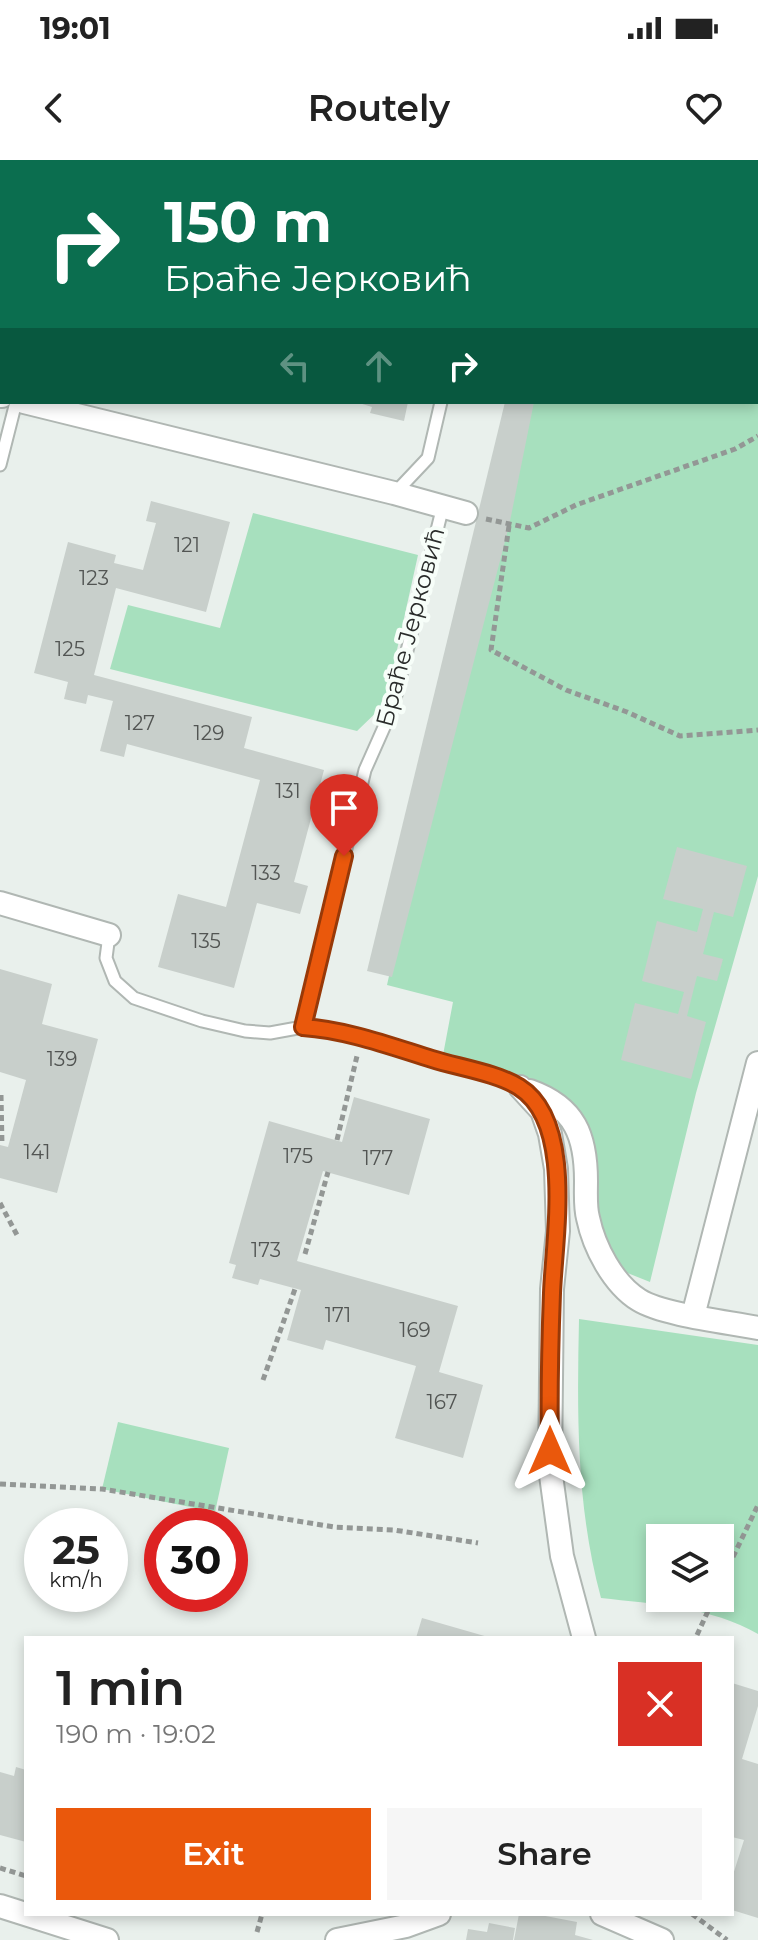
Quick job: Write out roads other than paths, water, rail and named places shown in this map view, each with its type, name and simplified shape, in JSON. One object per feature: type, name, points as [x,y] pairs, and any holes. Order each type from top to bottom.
[{"type":"street","name":"Браће Јерковић","points":[[40,404],[64,407],[466,513]]},
{"type":"street","points":[[0,903],[109,935]]},
{"type":"street","points":[[693,1316],[758,1063]]},
{"type":"street","points":[[520,1087],[548,1098],[574,1122],[583,1142],[586,1162],[588,1218],[601,1252],[622,1287],[641,1302],[758,1328]]},
{"type":"street","points":[[520,1087],[542,1111],[556,1169],[558,1231],[552,1289],[550,1468],[562,1556],[583,1636]]},
{"type":"street","points":[[0,1906],[24,1914]]},
{"type":"street","points":[[31,1916],[107,1940]]},
{"type":"street","points":[[337,1940],[406,1926],[434,1916]]},
{"type":"street","points":[[607,1916],[662,1940]]},
{"type":"lane","points":[[0,465],[15,404]]},
{"type":"lane","points":[[394,493],[428,458],[441,404]]},
{"type":"lane","name":"Браће Јерковић","points":[[303,1027],[365,770],[393,707],[443,506]]},
{"type":"lane","points":[[109,935],[106,958],[115,981],[134,998],[202,1021],[245,1031],[270,1033],[303,1027],[326,1028],[520,1087]]}]
